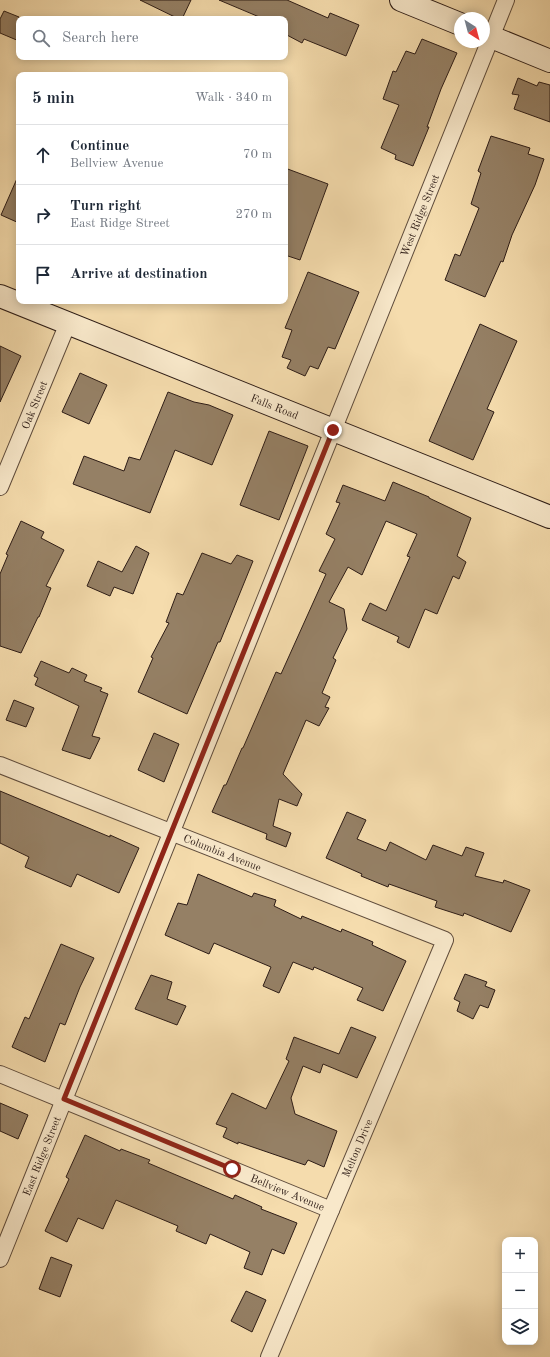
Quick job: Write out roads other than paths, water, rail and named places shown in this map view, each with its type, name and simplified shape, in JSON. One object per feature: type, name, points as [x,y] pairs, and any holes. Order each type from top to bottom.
[{"type":"main road","points":[[400,0],[454,22]]},
{"type":"main road","points":[[490,37],[550,61]]},
{"type":"main road","name":"Falls Road","points":[[0,296],[16,302]]},
{"type":"main road","name":"Falls Road","points":[[20,304],[550,517]]},
{"type":"street","name":"West Ridge Street","points":[[490,32],[506,0]]},
{"type":"street","name":"West Ridge Street","points":[[333,430],[483,48]]},
{"type":"street","name":"Oak Street","points":[[0,487],[68,323]]},
{"type":"street","name":"East Ridge Street","points":[[0,1259],[333,430]]},
{"type":"street","name":"Columbia Avenue","points":[[0,765],[445,940]]},
{"type":"street","name":"Melton Drive","points":[[269,1357],[445,940]]},
{"type":"street","name":"Bellview Avenue","points":[[0,1074],[331,1210]]}]
